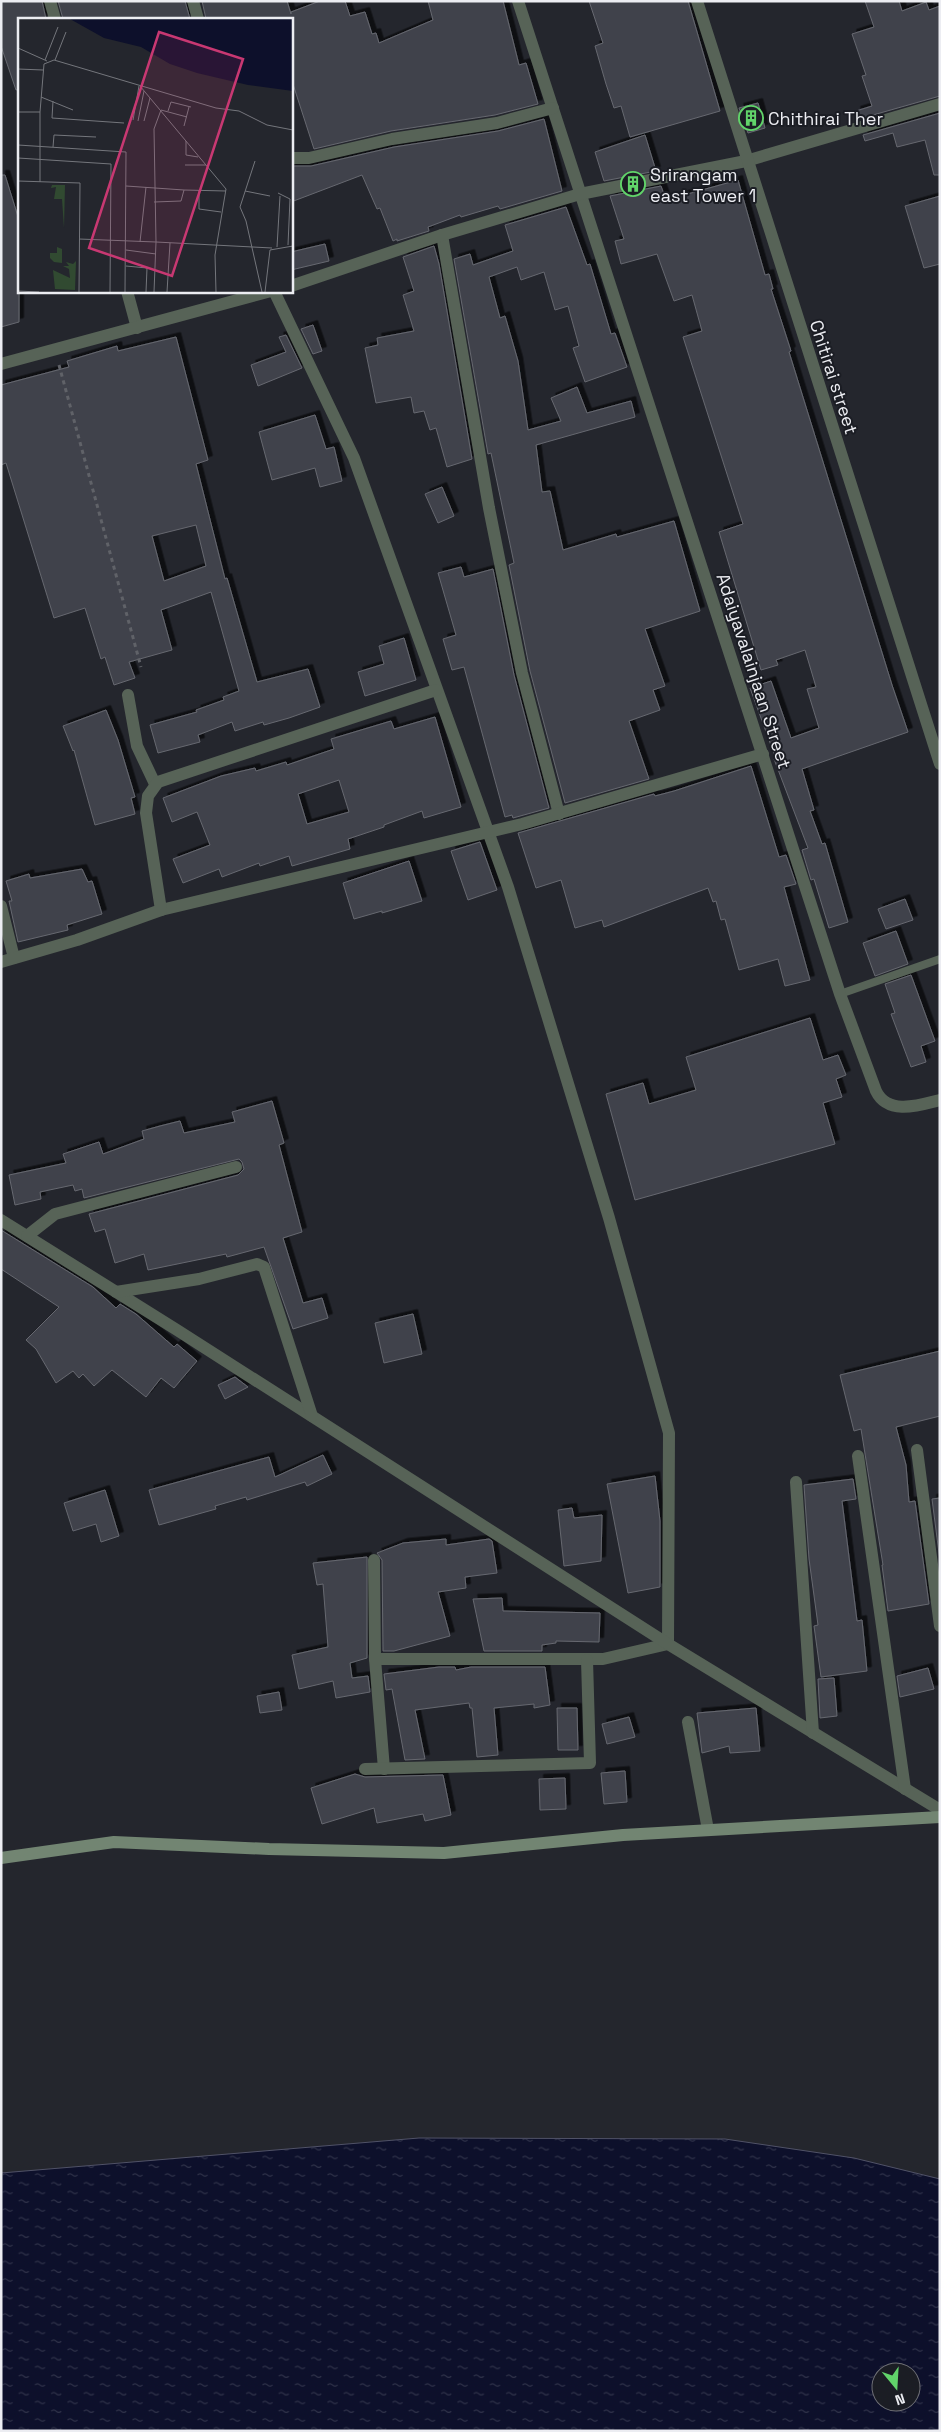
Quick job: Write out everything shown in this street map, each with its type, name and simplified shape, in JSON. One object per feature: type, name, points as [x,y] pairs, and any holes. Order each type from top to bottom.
[{"type":"main road","points":[[1,1858],[114,1842],[269,1849],[444,1853],[623,1835],[940,1817]]},
{"type":"street","points":[[50,1],[55,18]]},
{"type":"street","points":[[194,1],[198,18]]},
{"type":"street","name":"Adaiyavalainjaan Street","points":[[518,1],[840,994],[880,1097],[889,1103],[909,1108],[940,1100]]},
{"type":"street","name":"Chitirai street","points":[[696,1],[940,764]]},
{"type":"street","points":[[292,286],[442,235],[580,194],[746,161],[940,104]]},
{"type":"street","points":[[292,158],[309,158],[392,139],[497,124],[553,108]]},
{"type":"street","points":[[442,235],[489,508],[522,674],[558,814]]},
{"type":"street","points":[[128,292],[137,328]]},
{"type":"street","points":[[1,364],[269,292]]},
{"type":"street","points":[[273,292],[354,458],[508,887],[609,1218],[669,1434],[668,1644]]},
{"type":"street","points":[[161,910],[146,813],[148,796],[155,784],[436,690]]},
{"type":"street","points":[[128,695],[137,746],[155,784]]},
{"type":"street","points":[[1,962],[77,940],[161,910],[488,833],[763,754]]},
{"type":"street","points":[[1,906],[14,958]]},
{"type":"street","points":[[27,1236],[55,1214],[236,1167]]},
{"type":"street","points":[[1,1220],[668,1644],[940,1810]]},
{"type":"street","points":[[116,1292],[199,1279],[257,1264],[264,1267],[312,1416]]},
{"type":"street","points":[[917,1450],[940,1626]]},
{"type":"street","points":[[858,1456],[905,1789]]},
{"type":"street","points":[[796,1482],[813,1733]]},
{"type":"street","points":[[374,1560],[375,1659],[384,1769]]},
{"type":"street","points":[[375,1659],[587,1660],[603,1659],[668,1644]]},
{"type":"street","points":[[365,1770],[590,1763],[587,1660]]},
{"type":"street","points":[[688,1722],[708,1830]]},
{"type":"lane","points":[[840,994],[940,959]]},
{"type":"path","points":[[55,350],[141,667]]},
{"type":"water","points":[[419,2138],[725,2139],[854,2158],[940,2179],[940,2431],[1,2431],[1,2173]]},
{"type":"building","points":[[1,1],[42,1],[46,18],[18,18],[18,89],[16,90],[1,46]]},
{"type":"building","points":[[58,1],[185,1],[190,18],[63,18]]},
{"type":"building","points":[[202,1],[287,1],[291,14],[291,12],[320,1],[345,1],[350,16],[365,12],[372,34],[376,33],[379,43],[433,20],[428,1],[503,1],[519,65],[526,63],[538,104],[495,115],[391,131],[314,149],[292,81],[292,18],[206,18]]},
{"type":"building","points":[[589,1],[688,1],[720,111],[630,137],[621,106],[614,108],[606,84],[595,46],[603,43]]},
{"type":"building","points":[[865,1],[899,1],[902,11],[926,2],[929,10],[940,6],[940,96],[859,119],[856,111],[872,106],[862,76],[866,75],[852,34],[874,27]]},
{"type":"building","name":"Chithirai Ther","points":[[758,103],[765,128],[748,133],[739,108]]},
{"type":"building","points":[[940,113],[940,175],[934,175],[925,140],[897,147],[893,133],[865,141],[863,135]]},
{"type":"building","points":[[544,119],[562,191],[500,209],[498,206],[461,217],[460,215],[428,227],[429,231],[397,241],[397,239],[393,241],[380,208],[377,209],[362,175],[292,202],[292,166],[311,166],[394,147],[498,131]]},
{"type":"building","points":[[645,135],[656,171],[604,181],[595,152]]},
{"type":"building","points":[[1,175],[5,175],[18,217],[19,322],[1,327]]},
{"type":"building","points":[[738,180],[765,275],[769,274],[773,289],[771,289],[791,351],[789,352],[908,732],[802,769],[814,810],[810,811],[822,844],[825,843],[848,922],[829,928],[814,879],[811,880],[802,850],[808,848],[774,759],[776,759],[750,688],[771,681],[791,738],[819,728],[807,689],[816,687],[805,650],[776,660],[778,665],[761,670],[719,532],[743,524],[683,337],[702,331],[692,295],[674,301],[657,254],[621,264],[615,241],[624,239],[610,196],[661,186],[666,200]]},
{"type":"building","points":[[940,196],[940,264],[924,268],[905,206]]},
{"type":"building","points":[[566,207],[587,265],[590,264],[611,334],[615,333],[627,367],[585,382],[573,348],[579,346],[568,306],[555,310],[544,272],[521,280],[517,267],[489,277],[500,318],[505,316],[518,361],[528,430],[561,421],[551,398],[577,387],[587,413],[631,401],[635,417],[536,445],[542,492],[550,491],[563,550],[616,534],[617,537],[674,521],[700,611],[645,629],[665,686],[653,690],[660,710],[629,721],[649,779],[565,803],[530,671],[509,565],[514,563],[491,453],[488,454],[454,259],[470,254],[473,265],[513,251],[505,225]]},
{"type":"building","points":[[325,244],[329,261],[292,270],[292,252]]},
{"type":"building","points":[[434,246],[439,264],[472,459],[447,467],[436,428],[430,430],[424,411],[414,413],[411,397],[376,403],[365,348],[378,345],[377,338],[414,331],[403,295],[414,291],[403,257]]},
{"type":"building","points":[[313,325],[322,351],[313,354],[301,329]]},
{"type":"building","points":[[286,335],[302,368],[258,386],[251,365],[286,352],[279,337]]},
{"type":"building","points":[[176,337],[208,460],[196,464],[225,579],[227,578],[257,682],[308,669],[320,707],[289,718],[264,725],[263,722],[235,731],[232,722],[198,735],[200,742],[158,753],[150,725],[197,712],[196,710],[224,700],[223,697],[239,691],[211,592],[161,610],[172,650],[129,662],[135,678],[114,685],[105,657],[101,659],[85,608],[54,618],[6,463],[1,465],[1,385],[69,367],[67,361],[117,346],[118,351]],"holes":[[[196,525],[206,566],[164,581],[152,536]]]},
{"type":"building","points":[[315,415],[326,449],[334,447],[342,481],[320,487],[315,468],[272,480],[259,432]]},
{"type":"building","points":[[442,487],[454,516],[438,523],[425,494]]},
{"type":"building","points":[[461,567],[464,577],[493,569],[514,675],[549,808],[513,818],[512,815],[505,817],[464,667],[452,670],[443,639],[456,635],[438,573]]},
{"type":"building","points":[[404,638],[416,680],[365,696],[358,672],[384,664],[379,646]]},
{"type":"building","points":[[106,710],[118,740],[135,797],[131,798],[135,814],[95,825],[74,750],[63,726]]},
{"type":"building","points":[[435,717],[461,807],[424,818],[422,811],[384,825],[384,827],[348,839],[350,849],[292,866],[289,856],[260,866],[259,863],[222,877],[219,869],[183,883],[173,859],[210,845],[197,812],[172,822],[163,798],[221,776],[255,768],[256,771],[286,762],[287,765],[334,749],[331,739],[391,721],[394,729]],"holes":[[[339,780],[349,812],[307,824],[298,794]]]},
{"type":"building","points":[[751,766],[779,857],[786,855],[796,884],[784,887],[810,980],[785,986],[778,959],[739,970],[725,919],[721,920],[716,901],[713,902],[708,888],[604,927],[602,920],[575,928],[561,880],[536,888],[518,833],[654,794],[655,796],[674,791]]},
{"type":"building","points":[[480,842],[497,890],[468,900],[451,851]]},
{"type":"building","points":[[409,861],[422,901],[354,919],[343,883]]},
{"type":"building","points":[[82,869],[88,882],[92,881],[102,914],[67,925],[68,930],[18,942],[9,901],[12,901],[6,881],[29,874],[30,878]]},
{"type":"building","points":[[905,899],[913,920],[886,929],[878,909]]},
{"type":"building","points":[[896,931],[908,964],[875,976],[863,943]]},
{"type":"building","points":[[911,975],[935,1041],[921,1046],[926,1062],[911,1067],[891,1014],[895,1013],[885,984]]},
{"type":"building","points":[[810,1018],[823,1060],[838,1055],[846,1075],[836,1079],[842,1097],[823,1103],[835,1144],[635,1200],[606,1094],[643,1083],[649,1104],[696,1090],[686,1057]]},
{"type":"building","points":[[272,1101],[284,1143],[279,1145],[302,1232],[283,1238],[303,1303],[322,1298],[328,1318],[293,1329],[264,1247],[227,1257],[226,1254],[148,1270],[144,1254],[115,1263],[105,1229],[95,1232],[89,1214],[238,1175],[244,1169],[239,1159],[84,1198],[82,1189],[75,1191],[73,1185],[40,1192],[41,1199],[15,1205],[9,1175],[66,1163],[63,1154],[99,1142],[103,1154],[144,1139],[142,1131],[180,1121],[184,1133],[235,1122],[232,1112]]},
{"type":"building","points":[[1,1230],[93,1287],[116,1308],[120,1304],[136,1314],[174,1347],[177,1344],[197,1361],[174,1388],[161,1378],[146,1397],[112,1370],[94,1386],[83,1374],[79,1378],[73,1371],[56,1383],[36,1349],[26,1340],[59,1307],[1,1269]]},
{"type":"building","points":[[413,1314],[422,1354],[384,1363],[375,1323]]},
{"type":"building","points":[[940,1351],[940,1416],[896,1427],[906,1465],[909,1502],[915,1501],[929,1604],[888,1611],[883,1565],[861,1429],[854,1431],[840,1375]]},
{"type":"building","points":[[235,1377],[248,1387],[225,1399],[218,1385]]},
{"type":"building","points":[[323,1455],[332,1474],[307,1486],[305,1482],[247,1500],[246,1497],[215,1506],[216,1509],[159,1525],[149,1490],[269,1457],[275,1477]]},
{"type":"building","points":[[655,1476],[660,1521],[660,1587],[628,1593],[607,1484]]},
{"type":"building","points":[[853,1479],[856,1499],[842,1501],[857,1621],[862,1620],[867,1671],[821,1677],[814,1626],[818,1625],[809,1559],[804,1485]]},
{"type":"building","points":[[105,1490],[119,1536],[101,1542],[96,1524],[73,1531],[64,1503]]},
{"type":"building","points":[[940,1498],[940,1561],[932,1499]]},
{"type":"building","points":[[572,1508],[574,1518],[602,1515],[601,1561],[564,1566],[558,1510]]},
{"type":"building","points":[[446,1539],[446,1545],[489,1539],[492,1541],[497,1573],[465,1577],[466,1588],[438,1592],[450,1636],[394,1651],[383,1651],[382,1560],[377,1553],[403,1543]]},
{"type":"building","points":[[367,1557],[367,1658],[350,1663],[352,1678],[368,1676],[370,1692],[336,1698],[333,1681],[299,1689],[292,1655],[328,1647],[323,1584],[317,1585],[313,1563]]},
{"type":"building","points":[[502,1598],[503,1611],[600,1613],[599,1642],[556,1641],[556,1643],[542,1645],[542,1651],[484,1651],[473,1599]]},
{"type":"building","points":[[439,1667],[455,1667],[456,1670],[471,1667],[545,1667],[550,1705],[534,1708],[534,1704],[494,1708],[498,1755],[477,1757],[472,1708],[470,1708],[469,1703],[415,1710],[425,1759],[405,1760],[392,1689],[386,1690],[384,1674]]},
{"type":"building","points":[[928,1668],[934,1689],[900,1697],[897,1676]]},
{"type":"building","points":[[834,1678],[837,1716],[820,1718],[818,1679]]},
{"type":"building","points":[[279,1692],[282,1710],[260,1713],[257,1696]]},
{"type":"building","points":[[557,1708],[577,1708],[578,1750],[558,1750]]},
{"type":"building","points":[[756,1708],[760,1751],[730,1753],[729,1746],[702,1753],[697,1713]]},
{"type":"building","points":[[629,1717],[635,1737],[607,1744],[602,1724]]},
{"type":"building","points":[[625,1771],[627,1802],[604,1804],[601,1773]]},
{"type":"building","points":[[355,1774],[365,1777],[443,1775],[451,1815],[425,1821],[423,1814],[377,1823],[374,1808],[322,1824],[311,1788]]},
{"type":"building","points":[[565,1778],[566,1809],[540,1810],[539,1779]]},
{"type":"place","name":"Chithirai Ther","points":[[751,118]]},
{"type":"place","name":"Srirangam east Tower 1","points":[[633,184]]}]
